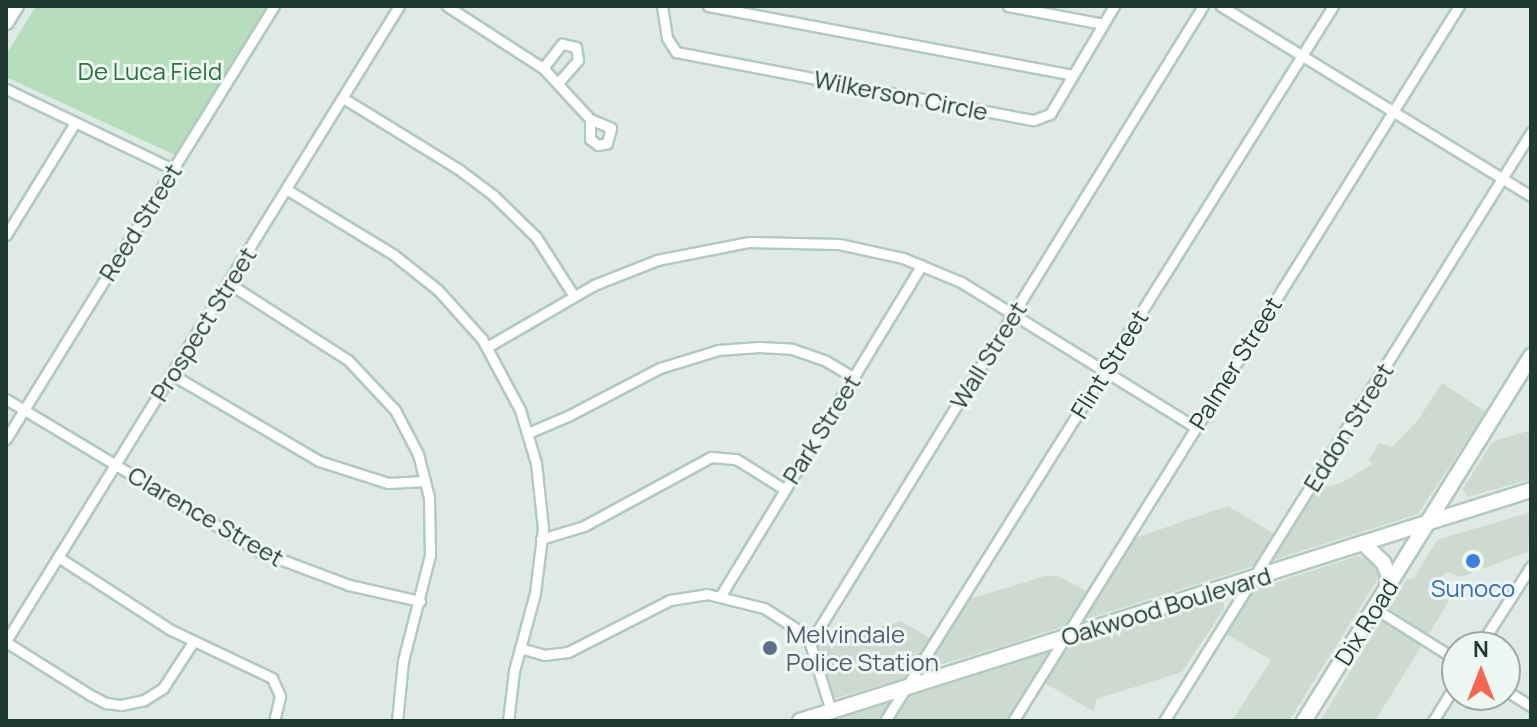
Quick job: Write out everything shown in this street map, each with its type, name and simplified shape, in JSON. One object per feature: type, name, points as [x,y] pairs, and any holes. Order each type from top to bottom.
[{"type":"main road","points":[[6,22],[16,6]]},
{"type":"main road","name":"Dix Road","points":[[1304,721],[1531,356]]},
{"type":"main road","name":"Oakwood Boulevard","points":[[800,721],[1531,490]]},
{"type":"main road","points":[[1363,543],[1383,562],[1388,573],[1387,589]]},
{"type":"street","name":"Reed Street","points":[[6,439],[274,6]]},
{"type":"street","name":"Prospect Street","points":[[6,642],[399,6]]},
{"type":"street","points":[[447,6],[543,68],[590,119]]},
{"type":"street","name":"Wilkerson Circle","points":[[662,6],[667,38],[676,52],[1034,120],[1050,114],[1114,6]]},
{"type":"street","points":[[708,6],[1073,75]]},
{"type":"street","points":[[1008,6],[1103,24]]},
{"type":"street","name":"Wall Street","points":[[810,643],[1203,6]]},
{"type":"street","points":[[1221,6],[1531,196]]},
{"type":"street","name":"Flint Street","points":[[885,721],[925,663],[1333,6]]},
{"type":"street","name":"Palmer Street","points":[[1013,721],[1459,6]]},
{"type":"street","points":[[543,68],[562,44],[576,47],[578,60],[558,83]]},
{"type":"street","points":[[6,89],[173,169]]},
{"type":"street","points":[[343,98],[457,168],[493,195],[536,237],[574,296]]},
{"type":"street","points":[[6,235],[75,123]]},
{"type":"street","name":"Eddon Street","points":[[1164,721],[1531,132]]},
{"type":"street","points":[[286,189],[416,272],[454,307],[487,347],[511,390],[528,433],[541,497],[541,539],[535,593],[510,691],[508,721]]},
{"type":"street","points":[[487,347],[612,276],[657,260],[749,242],[839,244],[922,265],[961,282],[1195,427]]},
{"type":"street","name":"Park Street","points":[[721,595],[922,265]]},
{"type":"street","points":[[228,283],[328,345],[365,376],[405,427],[425,481],[431,539],[420,601],[403,661],[397,721]]},
{"type":"street","points":[[528,433],[568,416],[660,368],[718,350],[759,347],[792,349],[826,361],[853,377]]},
{"type":"street","points":[[171,374],[319,461],[388,483],[425,481]]},
{"type":"street","name":"Clarence Street","points":[[6,399],[239,541],[280,561],[349,585],[420,601]]},
{"type":"street","points":[[541,539],[584,526],[711,457],[736,459],[784,489]]},
{"type":"street","points":[[58,557],[193,642],[272,678],[280,696],[274,721]]},
{"type":"street","points":[[1489,631],[1531,566]]},
{"type":"street","points":[[520,648],[544,655],[568,652],[670,600],[695,594],[721,595],[764,608],[803,633],[810,643],[831,711]]},
{"type":"street","points":[[1374,608],[1441,650]]},
{"type":"street","points":[[6,642],[106,703],[121,705],[144,700],[163,688],[193,642]]},
{"type":"shaded area","points":[[1442,383],[1486,412],[1418,514],[977,654],[939,665],[933,656],[970,599],[1045,576],[1058,576],[1097,597],[1135,538],[1228,506],[1283,539],[1316,489],[1339,484],[1373,464],[1369,460],[1379,443],[1392,447],[1418,420]]},
{"type":"shaded area","points":[[1531,430],[1531,479],[1467,497],[1463,489],[1492,442]]},
{"type":"shaded area","points":[[1531,512],[1528,552],[1460,577],[1447,572],[1427,588],[1449,601],[1375,721],[1320,721],[1407,579],[1414,578],[1437,540]]},
{"type":"shaded area","points":[[1357,556],[1375,562],[1380,569],[1379,577],[1289,721],[1232,721],[1271,660],[1224,633],[1253,590]]},
{"type":"shaded area","points":[[1216,599],[1223,602],[1224,609],[1182,672],[1097,699],[1093,711],[1036,678],[1006,721],[833,721]]},
{"type":"shaded area","points":[[901,621],[930,638],[909,672],[902,679],[836,698],[832,696],[818,645]]},
{"type":"green space","name":"De Luca Field","points":[[36,6],[267,6],[175,155],[6,77],[6,55]]},
{"type":"place","name":"Sunoco","points":[[1473,561]]},
{"type":"place","name":"Melvindale Police Station","points":[[770,648]]}]
